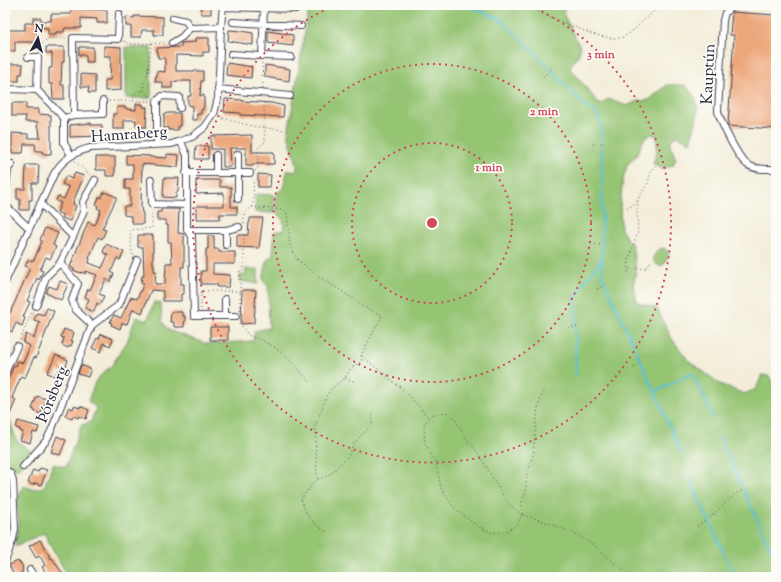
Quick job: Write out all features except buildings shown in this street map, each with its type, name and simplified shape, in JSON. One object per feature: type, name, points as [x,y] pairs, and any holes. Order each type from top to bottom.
[{"type":"street","name":"Kauptún","points":[[732,5],[725,13],[723,20],[718,111],[719,116],[729,138],[743,161],[754,168],[776,169]]},
{"type":"street","points":[[223,6],[264,9],[297,9]]},
{"type":"street","name":"Hamraberg","points":[[5,282],[58,168],[71,155],[90,148],[172,144],[192,137],[205,127],[214,114],[218,98],[223,6]]},
{"type":"street","points":[[262,56],[264,9]]},
{"type":"street","points":[[74,115],[74,38],[118,39],[119,14]]},
{"type":"street","points":[[173,18],[186,21],[190,28]]},
{"type":"street","points":[[233,22],[301,26]]},
{"type":"street","points":[[172,43],[182,37],[190,28],[221,27]]},
{"type":"street","points":[[231,54],[291,58]]},
{"type":"street","points":[[28,57],[38,57],[37,90]]},
{"type":"street","points":[[5,87],[8,89],[37,90],[64,118],[64,143],[71,155]]},
{"type":"street","points":[[218,89],[290,96]]},
{"type":"street","points":[[157,144],[157,101],[162,96],[179,97],[180,108]]},
{"type":"street","points":[[64,118],[74,115],[103,114],[103,101]]},
{"type":"street","points":[[181,142],[187,155],[187,230],[192,236],[194,316],[225,316],[238,314]]},
{"type":"street","points":[[238,154],[238,198]]},
{"type":"street","points":[[216,155],[216,173]]},
{"type":"street","points":[[5,197],[8,169],[12,164]]},
{"type":"street","points":[[186,173],[252,173]]},
{"type":"street","points":[[36,306],[46,277],[60,263],[84,210],[83,202],[95,180]]},
{"type":"street","points":[[151,180],[152,204],[187,205]]},
{"type":"street","points":[[40,204],[72,237]]},
{"type":"street","points":[[5,205],[29,228]]},
{"type":"street","points":[[187,230],[226,230],[239,227]]},
{"type":"street","points":[[226,230],[226,245]]},
{"type":"street","points":[[60,263],[78,284],[72,300],[75,309],[92,324],[119,304],[137,260]]},
{"type":"street","points":[[225,299],[225,316]]},
{"type":"street","name":"Þórsberg","points":[[23,467],[46,441],[52,429],[92,324]]},
{"type":"street","points":[[5,373],[17,346]]},
{"type":"street","points":[[5,469],[11,474],[15,529],[14,539],[5,562]]},
{"type":"street","points":[[30,570],[34,577]]},
{"type":"path","points":[[520,5],[592,34],[610,38],[621,38],[630,33],[662,5]]},
{"type":"path","points":[[38,57],[44,41],[50,38],[74,38]]},
{"type":"path","points":[[118,39],[129,44],[172,43]]},
{"type":"path","points":[[144,92],[143,85],[148,72],[150,43]]},
{"type":"path","points":[[252,173],[258,168],[258,148],[265,142],[262,56]]},
{"type":"path","points":[[544,77],[552,68]]},
{"type":"path","points":[[125,101],[138,91],[144,92],[157,101]]},
{"type":"path","points":[[103,101],[157,101]]},
{"type":"path","points":[[214,114],[227,120],[264,128],[284,130]]},
{"type":"path","points":[[593,144],[605,143]]},
{"type":"path","points":[[71,155],[95,180]]},
{"type":"path","points":[[627,209],[638,200],[648,183],[651,170],[660,161]]},
{"type":"path","points":[[253,179],[254,199],[252,207],[244,213],[244,270],[240,270],[240,291],[237,321],[248,336],[258,338],[285,355],[310,382]]},
{"type":"path","points":[[628,272],[629,259],[638,231],[638,200]]},
{"type":"path","points":[[137,260],[132,253],[130,230],[152,228],[152,204]]},
{"type":"path","points":[[252,207],[284,210],[287,214],[290,245],[298,259],[316,275],[354,299],[361,306],[382,315],[361,355],[362,361],[351,368],[345,378],[327,394],[315,427],[317,479]]},
{"type":"path","points":[[591,244],[603,245]]},
{"type":"path","points":[[628,269],[647,268],[652,260]]},
{"type":"path","points":[[597,289],[606,284]]},
{"type":"path","points":[[201,316],[201,291],[240,291]]},
{"type":"path","points":[[17,346],[33,309],[36,306]]},
{"type":"path","points":[[568,327],[579,327]]},
{"type":"path","points":[[361,355],[407,393],[428,417]]},
{"type":"path","points":[[633,368],[641,363]]},
{"type":"path","points":[[345,378],[354,381]]},
{"type":"path","points":[[544,389],[538,407],[534,455],[526,478],[526,492],[522,500],[522,515],[517,525],[499,533],[491,532],[479,527],[454,508],[441,488],[436,463],[425,443],[424,425],[428,417],[445,412],[452,415],[468,441],[479,454],[510,505],[522,515],[556,526],[583,538],[632,577]]},
{"type":"path","points":[[326,531],[317,527],[309,517],[301,499],[317,479],[325,478],[333,472],[349,455],[354,443],[372,425],[374,411]]},
{"type":"path","points":[[697,526],[711,517],[736,494],[742,491]]},
{"type":"green space","points":[[274,5],[564,5],[564,15],[580,47],[579,54],[570,68],[600,105],[608,99],[627,106],[638,101],[649,100],[667,85],[685,85],[694,96],[697,103],[697,115],[690,142],[678,136],[672,138],[670,145],[676,159],[673,165],[662,169],[653,164],[657,151],[657,136],[651,134],[644,139],[636,156],[627,165],[623,179],[620,202],[621,229],[628,241],[632,244],[636,271],[633,287],[638,303],[657,308],[672,339],[688,360],[720,384],[744,394],[756,389],[762,375],[769,376],[776,386],[776,435],[774,441],[776,442],[776,577],[68,577],[44,533],[15,546],[19,523],[17,501],[23,486],[33,489],[44,487],[53,464],[66,467],[81,425],[91,422],[96,408],[88,401],[96,380],[112,365],[127,342],[136,317],[147,321],[154,302],[161,303],[162,321],[168,330],[207,344],[253,341],[255,331],[269,328],[268,286],[263,281],[267,260],[273,255],[274,232],[284,230],[283,220],[275,211],[278,192],[284,188],[287,171],[297,170],[297,164],[288,134],[309,7]]},
{"type":"green space","points":[[126,47],[151,48],[151,98],[126,98]]},
{"type":"green space","points":[[256,194],[274,195],[273,213],[255,212]]},
{"type":"green space","points":[[663,248],[668,251],[669,254],[665,263],[660,266],[656,264],[653,258],[655,253]]},
{"type":"green space","points":[[246,269],[258,269],[258,284],[240,281],[240,275],[245,275]]},
{"type":"green space","points":[[5,418],[10,420],[16,440],[32,452],[18,469],[5,466]]},
{"type":"waterway","points":[[466,5],[500,19],[536,54],[585,106],[593,110],[598,115],[602,130],[602,276],[681,452]]},
{"type":"waterway","points":[[576,375],[575,300],[587,279],[601,260]]},
{"type":"waterway","points":[[655,392],[692,373],[714,418]]},
{"type":"waterway","points":[[720,438],[776,561]]},
{"type":"waterway","points":[[688,475],[735,577]]}]
